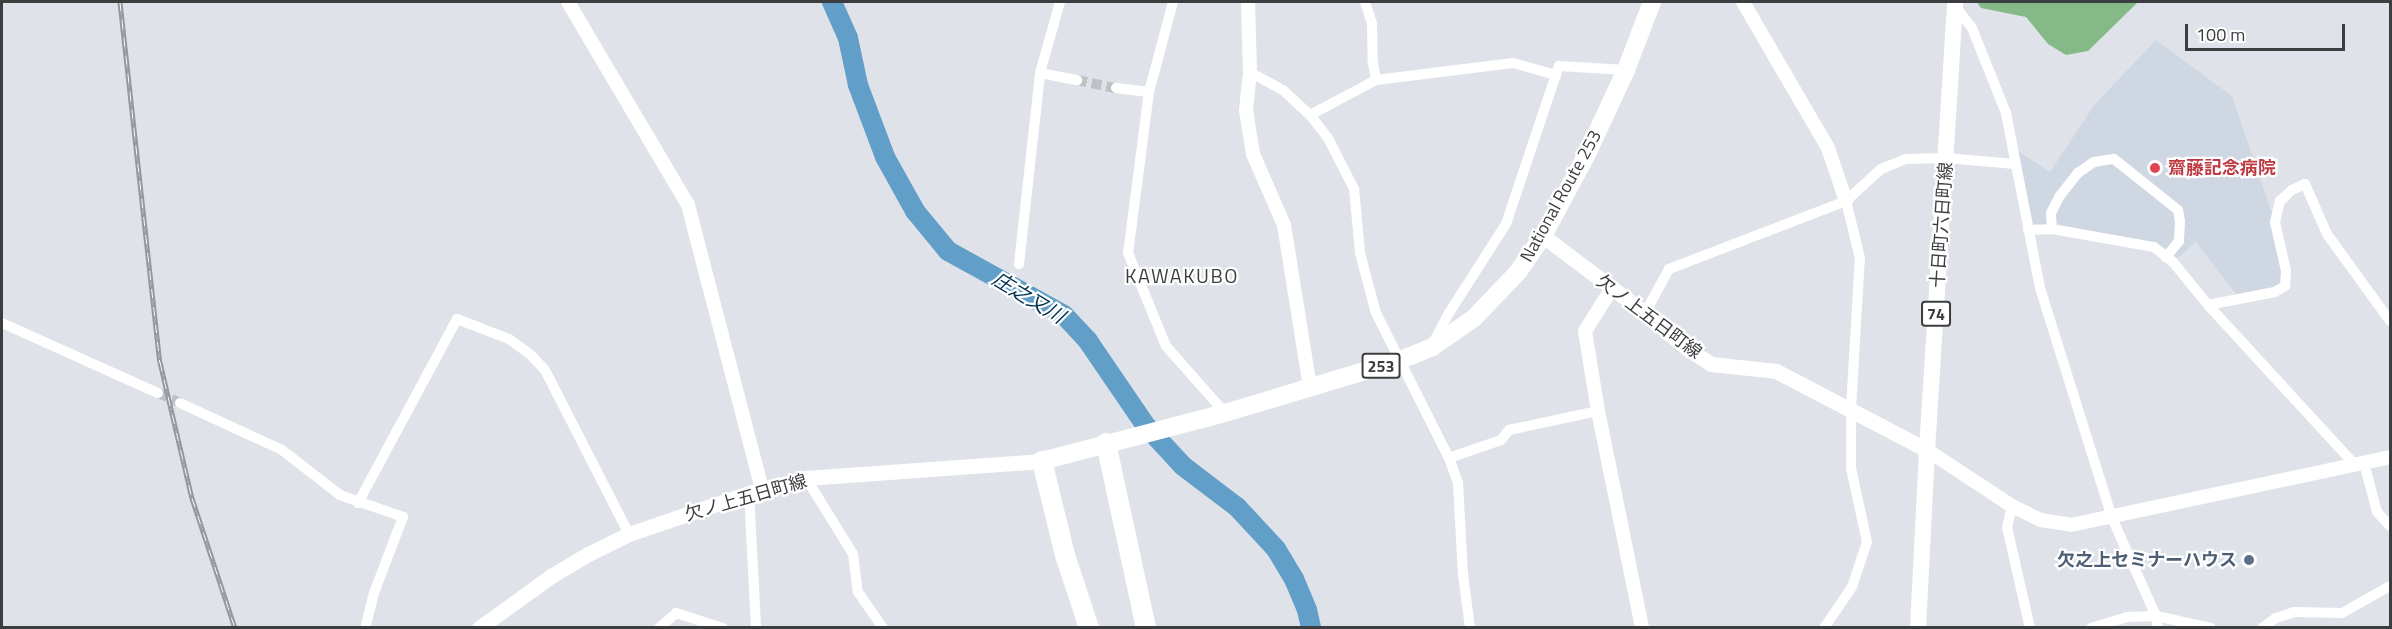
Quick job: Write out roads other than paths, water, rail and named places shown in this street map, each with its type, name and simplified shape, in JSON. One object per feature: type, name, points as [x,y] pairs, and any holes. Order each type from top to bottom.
[{"type":"highway","name":"National Route 253","points":[[1106,443],[1224,413],[1398,360],[1432,346],[1474,318],[1518,272],[1543,236],[1587,154],[1626,70],[1652,2]]},
{"type":"highway","name":"253","points":[[1042,461],[1106,443]]},
{"type":"highway","points":[[1106,443],[1146,627]]},
{"type":"highway","points":[[1042,461],[1065,555],[1089,627]]},
{"type":"main road","name":"十日町六日町線","points":[[1918,627],[1955,4]]},
{"type":"main road","name":"欠ノ上五日町線","points":[[1543,236],[1645,313],[1689,351],[1711,364],[1776,371],[1851,408],[1927,450]]},
{"type":"main road","name":"欠ノ上五日町線","points":[[479,627],[551,576],[629,534],[755,492],[806,478],[1042,461]]},
{"type":"street","points":[[568,2],[688,205],[755,492],[756,627]]},
{"type":"street","points":[[1019,264],[1040,73],[1060,2]]},
{"type":"street","points":[[1173,2],[1149,92],[1128,253],[1166,346],[1224,413]]},
{"type":"street","points":[[1248,2],[1250,72],[1246,110],[1253,154],[1284,225],[1310,388]]},
{"type":"street","points":[[1365,2],[1372,24],[1376,80]]},
{"type":"street","points":[[1743,2],[1828,148],[1846,201],[1860,258],[1851,408],[1851,468],[1867,542],[1852,587],[1824,627]]},
{"type":"street","points":[[1955,4],[1972,28],[2006,113],[2040,288],[2112,518],[2156,616],[2158,627]]},
{"type":"street","points":[[1310,115],[1376,80],[1514,63],[1556,75]]},
{"type":"street","points":[[1432,346],[1449,313],[1506,224],[1558,66],[1626,70]]},
{"type":"street","points":[[1250,72],[1283,90],[1310,115],[1328,138],[1354,189],[1360,253],[1376,313],[1449,458],[1458,483],[1463,574],[1470,627]]},
{"type":"street","points":[[1040,73],[1077,80]]},
{"type":"street","points":[[1116,88],[1149,92]]},
{"type":"street","points":[[1645,313],[1670,268],[1846,201],[1881,169],[1906,159],[1946,158],[2015,164]]},
{"type":"street","points":[[2052,229],[2051,213],[2059,198],[2079,173],[2094,162],[2114,159],[2178,210],[2179,241],[2166,257]]},
{"type":"street","points":[[2208,305],[2275,292],[2286,286],[2286,271],[2275,222],[2280,201],[2292,190],[2305,184],[2327,234],[2391,321]]},
{"type":"street","points":[[2028,230],[2052,229],[2154,247],[2166,257],[2208,305],[2360,464],[2377,512],[2391,526]]},
{"type":"street","points":[[1612,288],[1585,330],[1598,411],[1642,627]]},
{"type":"street","points":[[358,503],[457,319],[509,339],[530,354],[545,370],[629,534]]},
{"type":"street","points":[[2,322],[158,393]]},
{"type":"street","points":[[180,403],[282,450],[340,495],[403,517],[374,593],[365,627]]},
{"type":"street","points":[[1449,458],[1501,440],[1509,430],[1598,411]]},
{"type":"street","points":[[1927,450],[2012,506],[2041,520],[2071,525],[2391,457]]},
{"type":"street","points":[[806,478],[853,554],[858,592],[883,627]]},
{"type":"street","points":[[2012,506],[2007,527],[2030,627]]},
{"type":"street","points":[[2262,627],[2276,618],[2294,612],[2342,613],[2391,586]]},
{"type":"street","points":[[659,627],[676,613],[723,627]]},
{"type":"street","points":[[2091,627],[2126,617],[2156,616],[2211,627]]},
{"type":"waterway","name":"庄之又川","points":[[832,2],[848,38],[858,85],[885,157],[915,211],[948,251],[1064,315],[1088,341],[1146,426],[1183,466],[1237,507],[1276,549],[1294,579],[1307,610],[1311,628]]},
{"type":"tunnel","points":[[1077,80],[1116,88]]},
{"type":"tunnel","points":[[158,393],[180,403]]},
{"type":"railway","points":[[120,2],[160,362],[192,498],[235,628]]},
{"type":"place","name":"齋藤記念病院","points":[[2155,168]]},
{"type":"place","name":"欠之上セミナーハウス","points":[[2249,560]]},
{"type":"district","name":"KAWAKUBO","points":[[1182,275]]}]
